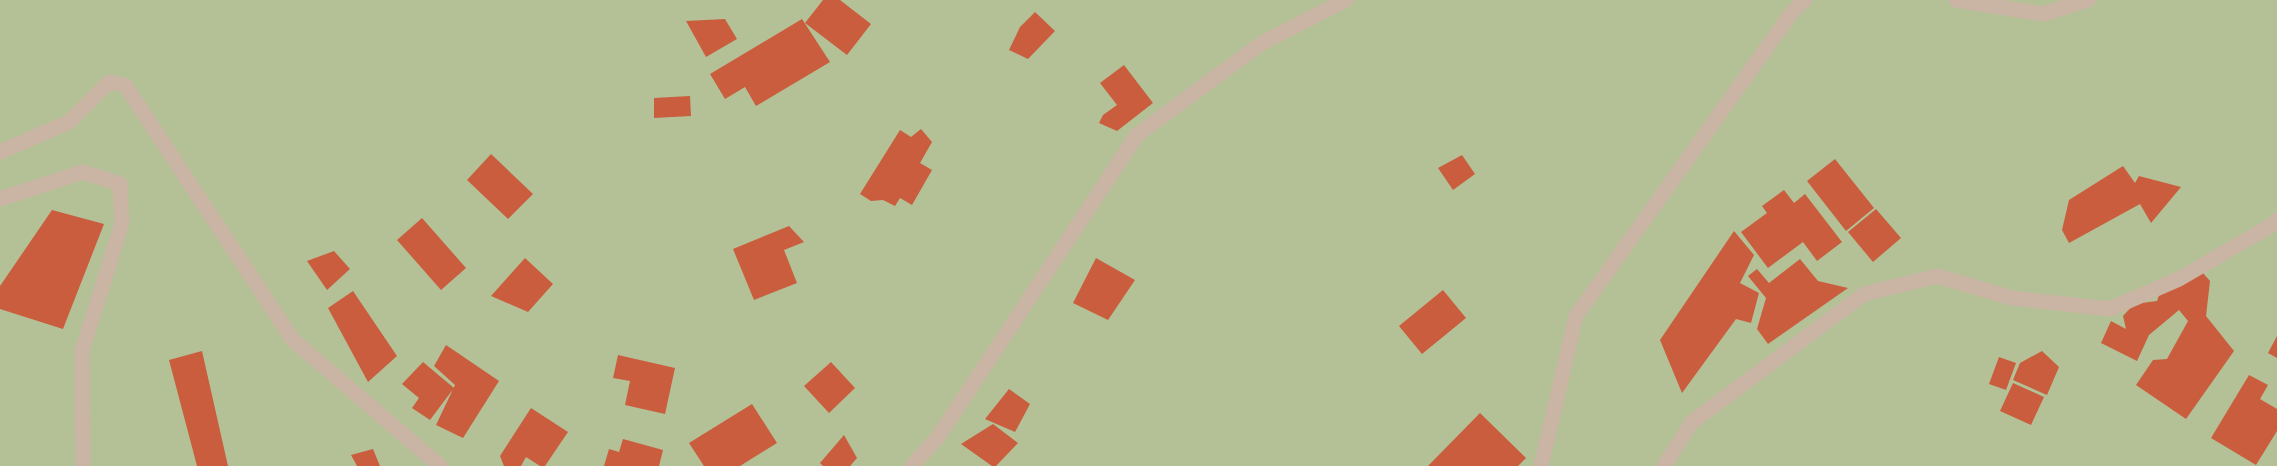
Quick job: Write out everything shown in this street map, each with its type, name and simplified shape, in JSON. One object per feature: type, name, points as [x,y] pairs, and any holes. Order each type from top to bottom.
[{"type":"street","points":[[912,466],[938,437],[1137,135],[1262,43],[1346,0]]},
{"type":"street","points":[[1541,466],[1576,316],[1792,12],[1805,0]]},
{"type":"street","points":[[1956,0],[2043,14],[2088,0]]},
{"type":"street","points":[[0,152],[69,122],[109,82],[125,85],[293,340],[440,466]]},
{"type":"street","points":[[0,199],[83,172],[120,184],[122,223],[82,351],[83,466]]},
{"type":"street","points":[[1664,466],[1692,422],[1864,294],[1937,276],[2012,298],[2110,309],[2179,279],[2277,220]]},
{"type":"green space","points":[[0,0],[2277,0],[2277,466],[0,466]]},
{"type":"building","points":[[823,0],[840,0],[871,24],[847,55],[805,23]]},
{"type":"building","points":[[1035,12],[1055,31],[1028,59],[1009,50],[1020,27]]},
{"type":"building","points":[[725,19],[737,39],[706,57],[686,21]]},
{"type":"building","points":[[802,19],[830,62],[756,106],[745,87],[725,99],[710,74]]},
{"type":"building","points":[[1124,65],[1153,103],[1117,131],[1099,123],[1103,115],[1117,105],[1100,83]]},
{"type":"building","points":[[690,96],[691,116],[654,118],[654,98]]},
{"type":"building","points":[[921,129],[932,142],[920,163],[932,170],[912,205],[900,198],[895,206],[883,200],[871,201],[860,194],[900,130],[911,137]]},
{"type":"building","points":[[491,154],[533,194],[508,219],[467,180]]},
{"type":"building","points":[[1462,155],[1475,174],[1453,190],[1438,168]]},
{"type":"building","points":[[1835,159],[1874,208],[1846,231],[1807,181]]},
{"type":"building","points":[[2123,166],[2135,183],[2139,176],[2181,187],[2151,223],[2140,204],[2069,243],[2062,230],[2069,200]]},
{"type":"building","points":[[1784,190],[1794,203],[1805,194],[1842,242],[1817,261],[1803,242],[1768,268],[1741,232],[1767,213],[1762,206]]},
{"type":"building","points":[[1876,209],[1901,238],[1873,262],[1848,232]]},
{"type":"building","points":[[52,210],[104,224],[63,329],[0,309],[0,286]]},
{"type":"building","points":[[422,218],[466,268],[441,290],[397,240]]},
{"type":"building","points":[[789,226],[804,242],[784,250],[797,283],[754,300],[733,249]]},
{"type":"building","points":[[1734,231],[1754,255],[1740,283],[1759,293],[1751,323],[1736,319],[1682,393],[1660,340]]},
{"type":"building","points":[[334,251],[350,269],[327,290],[307,261]]},
{"type":"building","points":[[525,258],[553,284],[528,312],[491,296]]},
{"type":"building","points":[[1096,258],[1135,280],[1108,320],[1073,303]]},
{"type":"building","points":[[1800,259],[1818,281],[1848,288],[1768,344],[1757,329],[1766,298],[1748,276],[1757,269],[1769,283]]},
{"type":"building","points":[[2202,272],[2210,281],[2206,316],[2234,351],[2186,419],[2136,385],[2153,360],[2167,359],[2188,321],[2179,310],[2149,335],[2137,361],[2101,343],[2111,321],[2126,329],[2123,316],[2134,304],[2157,301],[2162,287]]},
{"type":"building","points":[[1443,290],[1466,318],[1422,354],[1399,326]]},
{"type":"building","points":[[353,291],[397,356],[368,382],[328,308]]},
{"type":"building","points":[[2277,336],[2277,358],[2268,353]]},
{"type":"building","points":[[446,345],[499,381],[463,438],[436,425],[455,385],[434,366]]},
{"type":"building","points":[[202,351],[228,466],[197,466],[169,360]]},
{"type":"building","points":[[2042,351],[2059,367],[2047,395],[2013,380],[2020,363]]},
{"type":"building","points":[[618,355],[675,368],[665,414],[625,405],[630,381],[613,378]]},
{"type":"building","points":[[1999,357],[2016,363],[2006,390],[1989,384]]},
{"type":"building","points":[[423,362],[454,388],[430,420],[412,408],[419,398],[402,384]]},
{"type":"building","points":[[831,362],[855,388],[829,413],[804,386]]},
{"type":"building","points":[[2249,375],[2268,385],[2260,399],[2277,409],[2277,431],[2256,465],[2211,438]]},
{"type":"building","points":[[2013,383],[2044,397],[2031,425],[2000,411]]},
{"type":"building","points":[[1009,389],[1030,404],[1015,432],[985,419]]},
{"type":"building","points":[[752,404],[777,443],[740,466],[704,466],[689,443]]},
{"type":"building","points":[[531,408],[568,432],[545,466],[540,466],[526,457],[521,466],[504,466],[500,456]]},
{"type":"building","points":[[1480,413],[1526,458],[1518,466],[1428,466]]},
{"type":"building","points":[[993,424],[1018,443],[996,466],[992,466],[961,444]]},
{"type":"building","points":[[844,435],[857,458],[850,466],[823,466],[820,463]]},
{"type":"building","points":[[623,439],[663,450],[659,466],[604,466],[609,449],[619,452]]},
{"type":"building","points":[[373,449],[380,466],[357,466],[351,455]]}]
